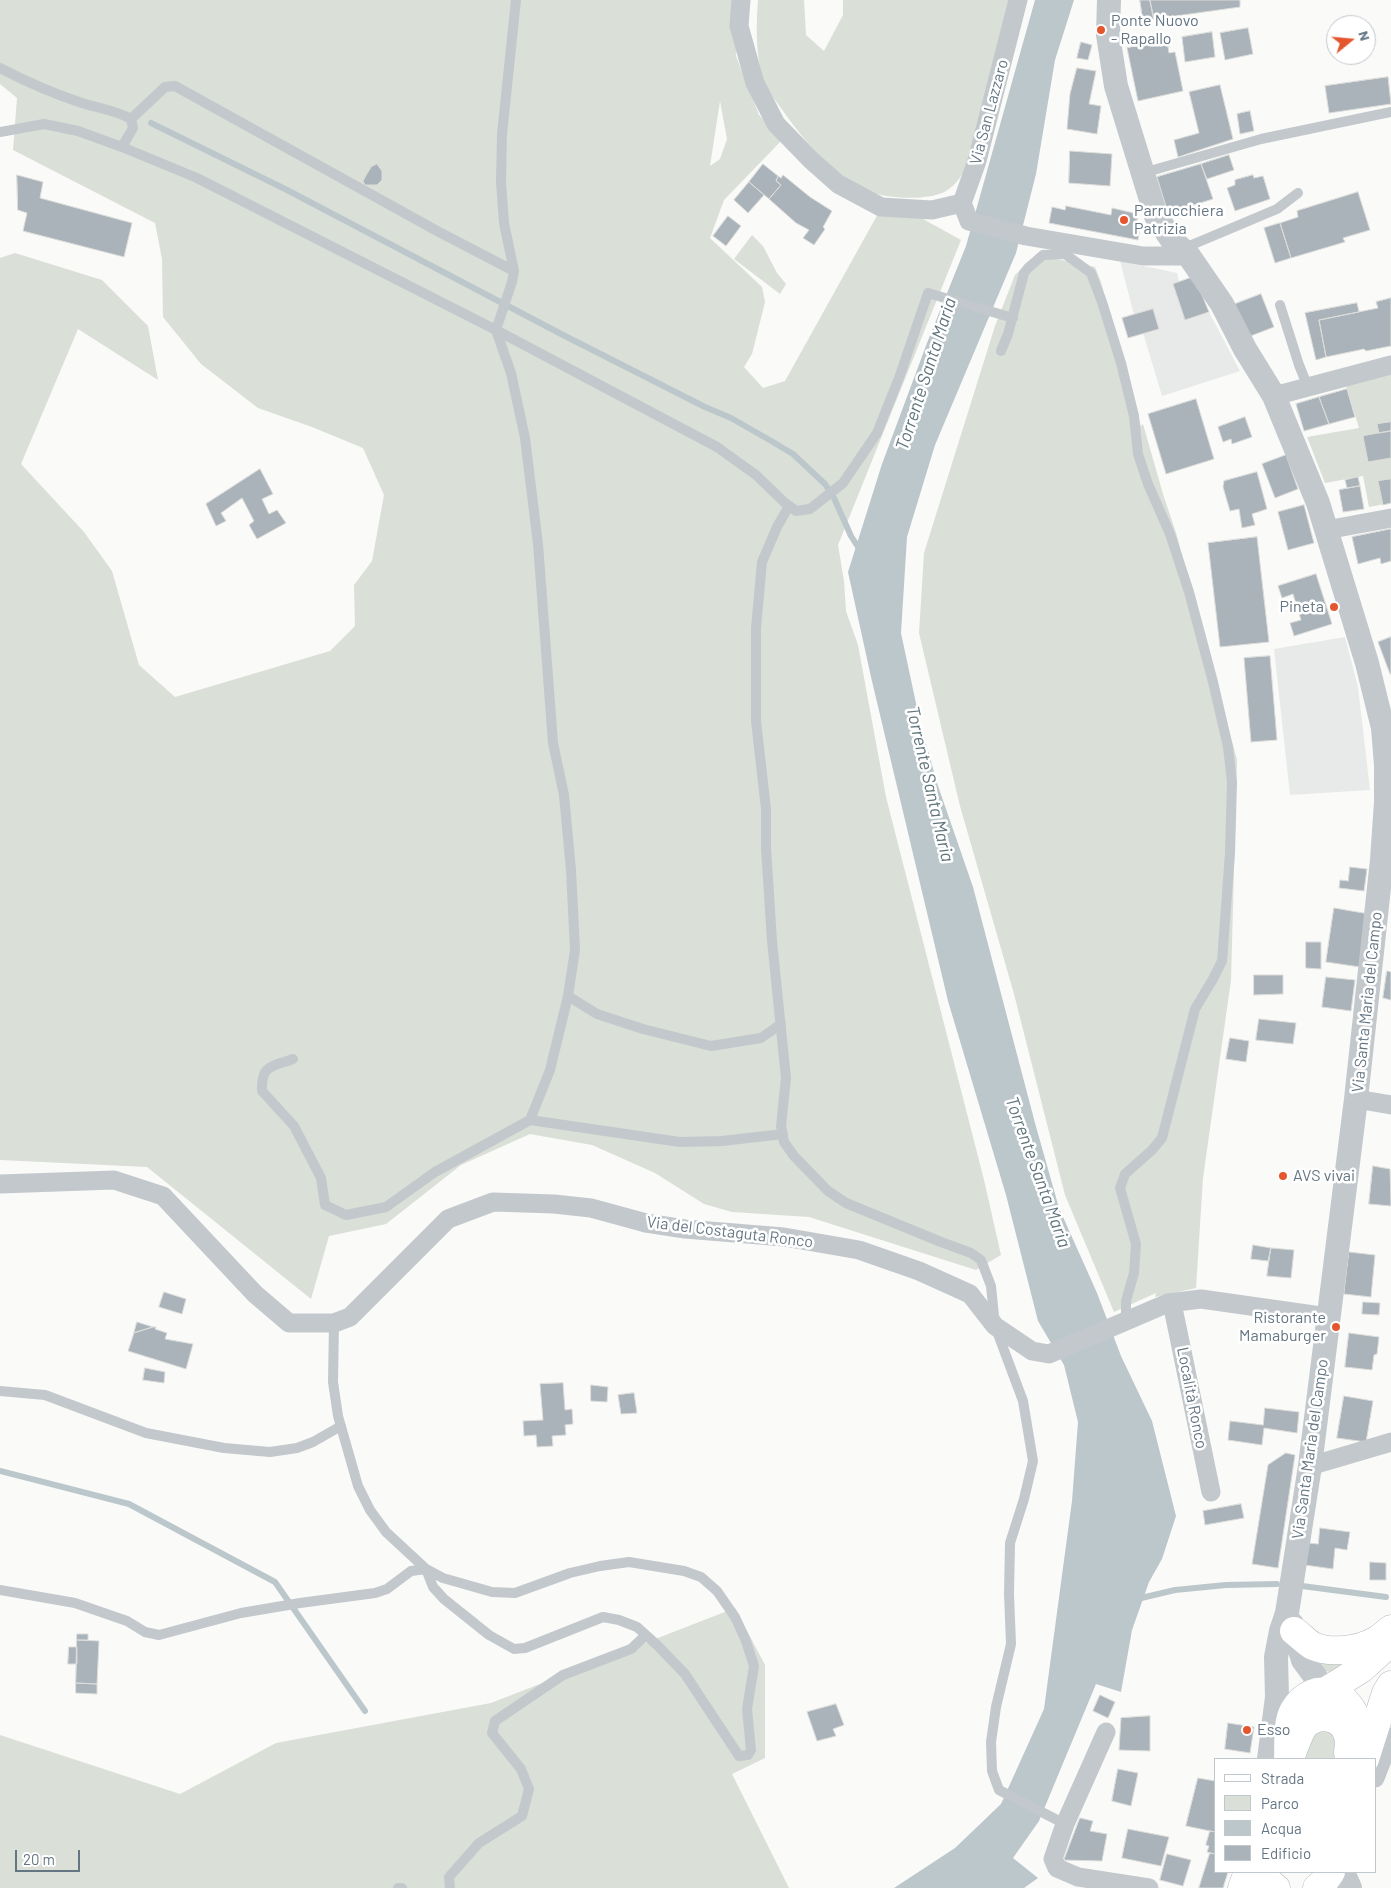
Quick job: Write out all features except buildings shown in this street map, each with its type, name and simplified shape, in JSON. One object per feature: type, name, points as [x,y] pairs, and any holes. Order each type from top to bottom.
[{"type":"main road","points":[[1290,1614],[1312,1645],[1325,1650],[1355,1648],[1375,1641],[1391,1629]]},
{"type":"main road","points":[[1288,1758],[1289,1726],[1294,1710],[1313,1693],[1326,1690],[1361,1669],[1391,1642]]},
{"type":"main road","points":[[1366,1758],[1386,1693],[1391,1685]]},
{"type":"main road","points":[[1326,1690],[1343,1699],[1353,1710],[1358,1726],[1358,1740],[1354,1758]]},
{"type":"main road","points":[[1289,1758],[1306,1724],[1316,1718],[1326,1717],[1336,1720],[1346,1729],[1349,1741],[1348,1758]]},
{"type":"main road","points":[[1242,1888],[1248,1873]]},
{"type":"main road","points":[[1262,1873],[1267,1881],[1276,1888]]},
{"type":"main road","points":[[1317,1888],[1330,1873]]},
{"type":"street","points":[[742,0],[739,26],[755,83],[776,124],[811,160],[838,184],[881,206],[932,210],[962,203],[970,221],[1026,236],[1143,256],[1185,253]]},
{"type":"street","name":"Via San Lazzaro","points":[[962,203],[977,161],[1018,0]]},
{"type":"street","name":"Via Santa Maria del Campo","points":[[1109,0],[1108,35],[1116,86],[1156,216],[1172,240],[1185,253],[1222,304],[1274,396],[1318,503],[1366,663],[1383,728],[1388,802],[1356,1099],[1310,1466],[1292,1574],[1290,1614],[1281,1630],[1276,1657],[1277,1697],[1269,1758]]},
{"type":"street","points":[[1274,396],[1391,365]]},
{"type":"street","points":[[1326,530],[1391,518]]},
{"type":"street","points":[[1356,1099],[1391,1106]]},
{"type":"street","name":"Via del Costaguta Ronco","points":[[0,1184],[114,1180],[163,1196],[255,1294],[289,1322],[334,1323],[350,1318],[448,1219],[494,1202],[554,1204],[591,1208],[646,1223],[684,1229],[784,1237],[859,1250],[919,1271],[970,1294],[996,1326],[1032,1352],[1049,1354],[1124,1322]]},
{"type":"street","points":[[1124,1322],[1172,1303],[1201,1299],[1328,1317]]},
{"type":"street","name":"Località Ronco","points":[[1172,1303],[1211,1492]]},
{"type":"street","points":[[1310,1466],[1391,1442]]},
{"type":"street","points":[[1290,1614],[1303,1660],[1326,1690]]},
{"type":"street","points":[[1106,1732],[1065,1824],[1053,1859],[1057,1868],[1078,1877],[1149,1888]]},
{"type":"street","points":[[1376,1775],[1391,1737]]},
{"type":"street","points":[[1343,1873],[1350,1888]]},
{"type":"lane","points":[[516,0],[502,134],[501,182],[504,223],[514,271],[496,330],[511,373],[525,438],[538,544],[553,743],[564,795],[571,870],[575,950],[568,996],[550,1070],[530,1120]]},
{"type":"lane","points":[[0,68],[77,102],[107,111],[122,113],[131,119],[133,128],[122,146]]},
{"type":"lane","points":[[131,119],[165,87],[175,86],[439,232],[514,271]]},
{"type":"lane","points":[[1143,173],[1261,140],[1391,112]]},
{"type":"lane","points":[[0,132],[44,124],[78,131],[122,146],[197,178],[496,330],[717,447],[756,475],[796,511],[810,509],[843,483],[876,433],[899,378],[928,293],[1007,317]]},
{"type":"lane","points":[[1185,253],[1278,209],[1298,193]]},
{"type":"lane","points":[[1001,351],[1007,317],[1024,273],[1043,255],[1065,254],[1092,273],[1121,363],[1134,416],[1138,454],[1148,484],[1170,534],[1189,592],[1228,747],[1232,782],[1230,853],[1222,961],[1195,1009],[1162,1138],[1152,1150],[1125,1174],[1120,1188],[1136,1244],[1134,1273],[1126,1301],[1124,1322]]},
{"type":"lane","points":[[1280,305],[1308,387]]},
{"type":"lane","points":[[789,506],[777,527],[762,562],[756,628],[756,721],[766,809],[766,848],[772,941],[786,1078],[782,1126],[784,1142],[794,1156],[828,1191],[846,1203],[972,1253],[982,1260],[992,1286],[996,1326],[1024,1401],[1033,1461],[1024,1499],[1010,1543],[1009,1594],[1011,1644],[996,1708],[991,1742],[992,1771],[999,1790],[1065,1824]]},
{"type":"lane","points":[[568,996],[597,1014],[643,1029],[711,1046],[762,1038],[781,1024]]},
{"type":"lane","points":[[293,1059],[269,1068],[262,1076],[262,1091],[294,1126],[321,1178],[325,1205],[346,1215],[386,1207],[435,1172],[530,1120],[680,1142],[722,1141],[783,1134]]},
{"type":"lane","points":[[334,1323],[333,1382],[338,1416],[358,1486],[370,1510],[386,1532],[426,1568],[443,1578],[492,1592],[515,1593],[570,1573],[629,1562],[684,1571],[701,1577],[717,1591],[735,1617],[754,1666],[747,1709],[751,1750],[748,1755],[739,1756],[685,1674],[637,1627],[620,1620],[603,1617],[525,1648],[514,1649],[489,1635],[444,1599],[433,1587],[426,1568]]},
{"type":"lane","points":[[0,1391],[45,1395],[146,1433],[224,1448],[270,1452],[297,1448],[313,1442],[341,1426]]},
{"type":"lane","points":[[0,1590],[75,1602],[127,1621],[146,1632],[159,1634],[241,1613],[375,1593],[387,1589],[411,1571],[426,1568]]},
{"type":"lane","points":[[450,1888],[449,1877],[479,1843],[522,1816],[529,1789],[522,1769],[492,1733],[494,1721],[563,1675],[631,1649],[646,1635]]},
{"type":"shaded area","points":[[1120,261],[1177,273],[1179,282],[1190,278],[1197,283],[1209,312],[1240,371],[1162,396],[1144,336],[1133,311]]},
{"type":"shaded area","points":[[1345,637],[1358,687],[1370,790],[1290,795],[1274,649]]},
{"type":"green space","points":[[0,0],[741,0],[736,56],[759,115],[782,140],[724,200],[710,238],[762,287],[765,302],[752,354],[744,367],[763,388],[785,381],[879,212],[914,214],[961,240],[838,545],[844,581],[846,611],[858,645],[886,797],[984,1180],[1001,1255],[976,1270],[809,1217],[732,1212],[704,1204],[655,1173],[592,1145],[530,1134],[461,1165],[386,1224],[329,1236],[311,1299],[147,1167],[0,1160],[0,258],[15,253],[102,280],[148,326],[158,380],[78,329],[21,464],[84,532],[112,571],[139,665],[175,697],[330,651],[355,626],[354,585],[372,561],[384,495],[363,448],[258,408],[201,364],[163,317],[162,259],[155,223],[13,150],[17,98],[0,84]],"holes":[[[720,101],[727,139],[720,159],[710,166]]]},
{"type":"green space","points":[[758,0],[804,0],[806,35],[824,51],[843,15],[843,0],[1010,0],[968,165],[956,182],[946,191],[919,198],[885,196],[868,191],[842,176],[820,156],[772,97],[764,80],[757,34]]},
{"type":"green space","points":[[752,235],[763,246],[777,273],[786,284],[780,294],[734,259]]},
{"type":"green space","points":[[1047,257],[1095,267],[1101,282],[1141,426],[1143,424],[1177,536],[1237,760],[1231,980],[1203,1178],[1196,1288],[1155,1297],[1156,1293],[1114,1312],[1065,1195],[1014,994],[960,806],[919,633],[924,553],[995,326],[1015,275],[1030,261]]},
{"type":"green space","points":[[1391,369],[1391,503],[1369,507],[1363,476],[1325,483],[1307,437],[1359,428],[1345,382]]},
{"type":"green space","points":[[735,1608],[765,1665],[765,1758],[732,1774],[789,1888],[0,1888],[0,1735],[180,1794],[276,1743],[491,1703]]},
{"type":"green space","points":[[1360,1653],[1343,1667],[1332,1672],[1320,1668],[1314,1662]]},
{"type":"green space","points":[[1320,1730],[1333,1730],[1343,1758],[1303,1758],[1307,1741]]},
{"type":"water","name":"Torrente Santa Maria","points":[[1035,0],[1074,0],[1055,60],[1036,174],[1016,253],[935,445],[907,537],[901,633],[920,722],[937,783],[973,887],[1059,1208],[1097,1293],[1121,1356],[1152,1421],[1176,1516],[1162,1559],[1149,1582],[1132,1630],[1121,1692],[1096,1684],[1039,1821],[1013,1858],[1038,1878],[1024,1888],[894,1888],[955,1848],[1001,1804],[1044,1709],[1072,1501],[1078,1422],[1064,1365],[1038,1321],[1006,1195],[948,1001],[848,572],[882,464],[927,343],[966,246]]},
{"type":"waterway","points":[[151,123],[287,190],[565,336],[705,407],[731,418],[793,454],[825,484],[860,550]]},
{"type":"waterway","points":[[0,1471],[129,1504],[275,1582],[365,1711]]},
{"type":"waterway","points":[[1137,1599],[1175,1590],[1226,1585],[1277,1584]]},
{"type":"waterway","points":[[1302,1586],[1386,1597]]},
{"type":"place","name":"Ponte Nuovo - Rapallo","points":[[1101,30]]},
{"type":"place","name":"Parrucchiera Patrizia","points":[[1124,220]]},
{"type":"place","name":"Pineta","points":[[1334,607]]},
{"type":"place","name":"AVS vivai","points":[[1283,1176]]},
{"type":"place","name":"Ristorante Mamaburger","points":[[1336,1327]]},
{"type":"place","name":"Esso","points":[[1247,1730]]}]
